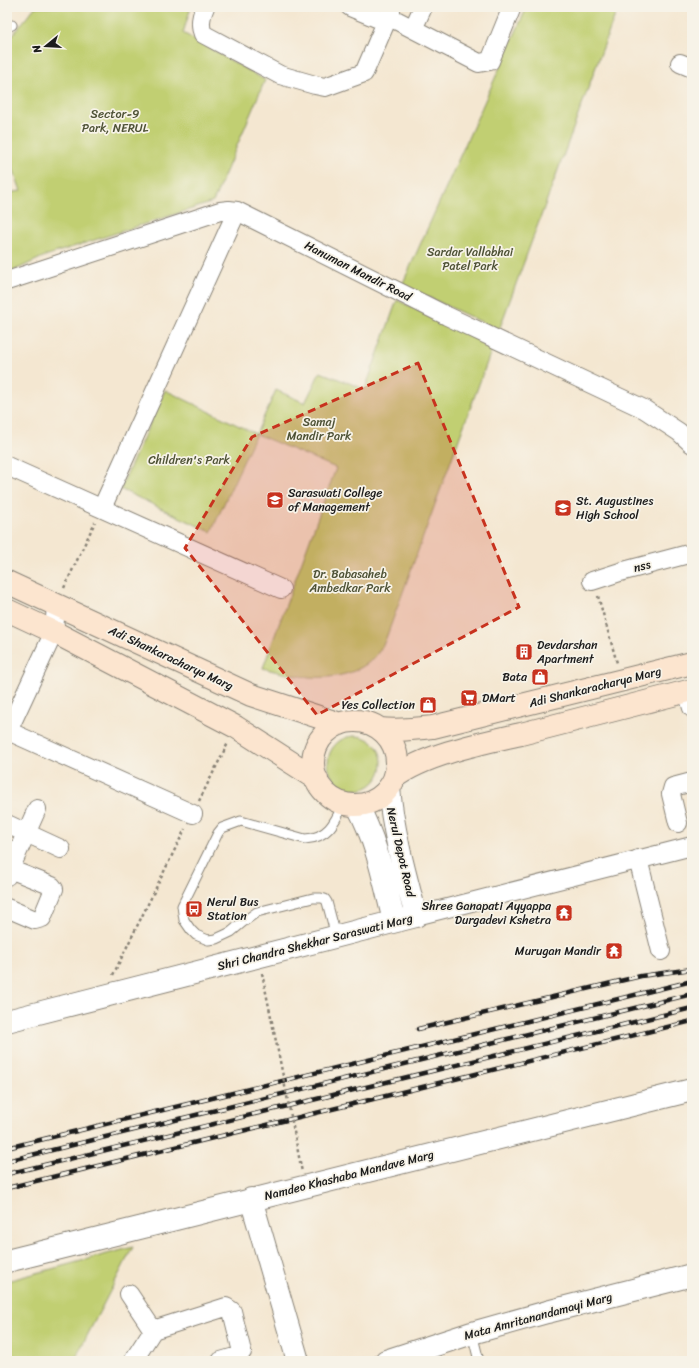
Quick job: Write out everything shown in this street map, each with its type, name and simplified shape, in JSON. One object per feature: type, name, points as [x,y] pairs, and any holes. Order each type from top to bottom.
[{"type":"main road","name":"Adi Shankaracharya Marg","points":[[7,582],[251,695],[340,724]]},
{"type":"main road","points":[[7,610],[54,632],[236,727],[317,779]]},
{"type":"main road","name":"Adi Shankaracharya Marg","points":[[380,729],[406,730],[433,726],[692,663]]},
{"type":"main road","points":[[392,783],[397,765],[395,751],[389,738],[380,729],[367,723],[354,721],[340,724],[328,731],[320,741],[315,754],[314,767],[317,779],[324,790],[333,798],[351,804],[369,803],[380,797],[404,770],[414,765],[468,747],[690,697]]},
{"type":"street","points":[[205,7],[202,14],[200,28],[203,34],[280,75],[325,87],[364,73],[389,15]]},
{"type":"street","points":[[350,7],[389,15],[479,63],[490,62],[512,7]]},
{"type":"street","points":[[413,29],[423,7]]},
{"type":"street","name":"Hanuman Mandir Road","points":[[7,282],[220,211],[237,211],[447,316],[644,409],[679,432],[692,444]]},
{"type":"street","points":[[102,508],[237,211]]},
{"type":"street","points":[[7,466],[281,589]]},
{"type":"street","name":"nss","points":[[593,581],[620,572],[692,553]]},
{"type":"street","points":[[56,605],[54,632],[7,732],[192,814]]},
{"type":"street","points":[[678,823],[671,794],[673,787],[692,782]]},
{"type":"street","name":"Nerul Depot Road","points":[[392,783],[391,813],[416,916]]},
{"type":"street","name":"Nerul Depot Road","points":[[351,804],[367,823],[374,842],[394,921]]},
{"type":"street","points":[[7,908],[35,920],[42,918],[54,889],[52,886],[8,871],[37,809]]},
{"type":"street","points":[[7,824],[61,848]]},
{"type":"street","name":"Shri Chandra Shekhar Saraswati Marg","points":[[7,1021],[692,846]]},
{"type":"street","points":[[638,859],[661,951]]},
{"type":"street","name":"Namdeo Khashaba Mandave Marg","points":[[7,1261],[692,1090]]},
{"type":"street","points":[[251,1200],[298,1361]]},
{"type":"street","name":"Mata Amritanandamayi Marg","points":[[386,1361],[472,1333],[547,1312],[692,1276]]},
{"type":"street","points":[[129,1294],[153,1330]]},
{"type":"street","points":[[133,1361],[153,1330],[226,1307],[232,1311],[242,1352],[233,1359]]},
{"type":"lane","points":[[336,936],[327,902],[325,899],[321,898],[302,900],[257,912],[231,932],[224,936],[208,940],[196,935],[191,930],[184,920],[182,906],[218,833],[222,828],[241,821],[304,839],[313,839],[328,830],[351,804]]},
{"type":"lane","points":[[472,1333],[479,1361]]},
{"type":"path","points":[[56,605],[102,508]]},
{"type":"path","points":[[593,581],[616,658]]},
{"type":"path","points":[[102,996],[236,727]]},
{"type":"path","points":[[259,956],[302,1172]]},
{"type":"highlighted area","points":[[418,363],[519,607],[317,715],[185,548],[252,437]]},
{"type":"green space","name":"Sector-9 Park, NERUL","points":[[35,7],[191,7],[183,33],[265,80],[213,202],[45,256],[7,274],[7,193],[21,191],[7,151],[7,42]]},
{"type":"green space","name":"Sardar Vallabhai Patel Park","points":[[527,7],[618,7],[499,330],[402,285]]},
{"type":"green space","name":"Dr. Babasaheb Ambedkar Park","points":[[397,300],[493,346],[385,641],[373,659],[361,668],[334,676],[305,677],[263,668],[336,468],[256,434],[276,390],[305,403],[320,372],[365,389]]},
{"type":"green space","name":"Children's Park","points":[[165,390],[256,434],[211,532],[120,489]]},
{"type":"green space","points":[[355,736],[365,738],[374,744],[380,753],[382,763],[380,773],[374,782],[365,788],[355,790],[345,788],[336,782],[330,773],[328,763],[330,753],[336,744],[345,738]]},
{"type":"green space","points":[[133,1247],[74,1361],[7,1361],[7,1281]]},
{"type":"railway","points":[[418,1029],[641,976],[692,969]]},
{"type":"railway","points":[[7,1148],[692,981]]},
{"type":"railway","points":[[7,1161],[692,994]]},
{"type":"railway","points":[[7,1174],[692,1008]]},
{"type":"railway","points":[[7,1188],[692,1021]]},
{"type":"place","name":"Saraswati College of Management","points":[[275,500]]},
{"type":"place","name":"St. Augustines High School","points":[[563,508]]},
{"type":"place","name":"Devdarshan Apartment","points":[[524,652]]},
{"type":"place","name":"Bata","points":[[540,677]]},
{"type":"place","name":"DMart","points":[[469,698]]},
{"type":"place","name":"Yes Collection","points":[[428,705]]},
{"type":"place","name":"Nerul Bus Station","points":[[194,909]]},
{"type":"place","name":"Shree Ganapati Ayyappa Durgadevi Kshetra","points":[[564,913]]},
{"type":"place","name":"Murugan Mandir","points":[[614,951]]},
{"type":"park label","name":"Samaj Mandir Park","points":[[319,429]]}]
